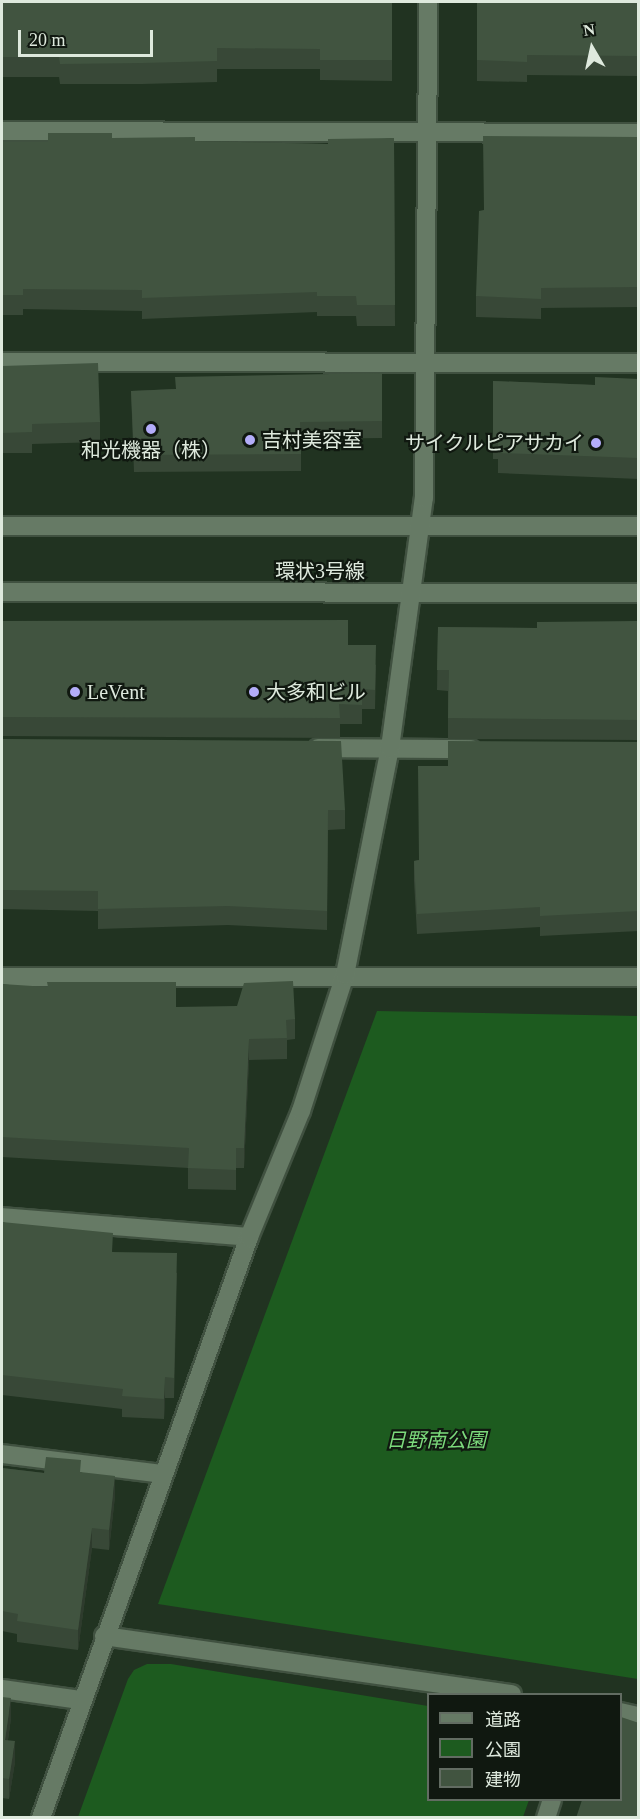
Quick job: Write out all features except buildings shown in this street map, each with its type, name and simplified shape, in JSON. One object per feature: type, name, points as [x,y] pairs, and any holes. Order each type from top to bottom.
[{"type":"street","points":[[41,1818],[80,1700],[249,1237],[301,1111],[345,975],[390,748],[421,527],[428,2]]},
{"type":"street","points":[[2,131],[639,133]]},
{"type":"street","points":[[2,362],[424,360],[639,363]]},
{"type":"street","points":[[2,526],[639,526]]},
{"type":"street","name":"環状3号線","points":[[2,591],[639,593]]},
{"type":"street","points":[[296,748],[485,749]]},
{"type":"street","points":[[2,977],[639,976]]},
{"type":"street","points":[[2,1217],[249,1237]]},
{"type":"street","points":[[2,1454],[163,1474]]},
{"type":"street","points":[[105,1636],[498,1693]]},
{"type":"street","points":[[2,1689],[80,1700]]},
{"type":"street","points":[[622,1712],[639,1716]]},
{"type":"street","points":[[546,1818],[552,1801]]},
{"type":"green space","name":"日野南公園","points":[[377,1011],[638,1016],[638,1679],[158,1604]]},
{"type":"green space","points":[[147,1664],[171,1664],[427,1706],[427,1801],[529,1801],[523,1817],[78,1817],[128,1679],[134,1670]]},
{"type":"place","name":"和光機器（株）","points":[[151,429]]},
{"type":"place","name":"吉村美容室","points":[[250,440]]},
{"type":"place","name":"サイクルピアサカイ","points":[[596,443]]},
{"type":"place","name":"LeVent","points":[[75,692]]},
{"type":"place","name":"大多和ビル","points":[[254,692]]}]
